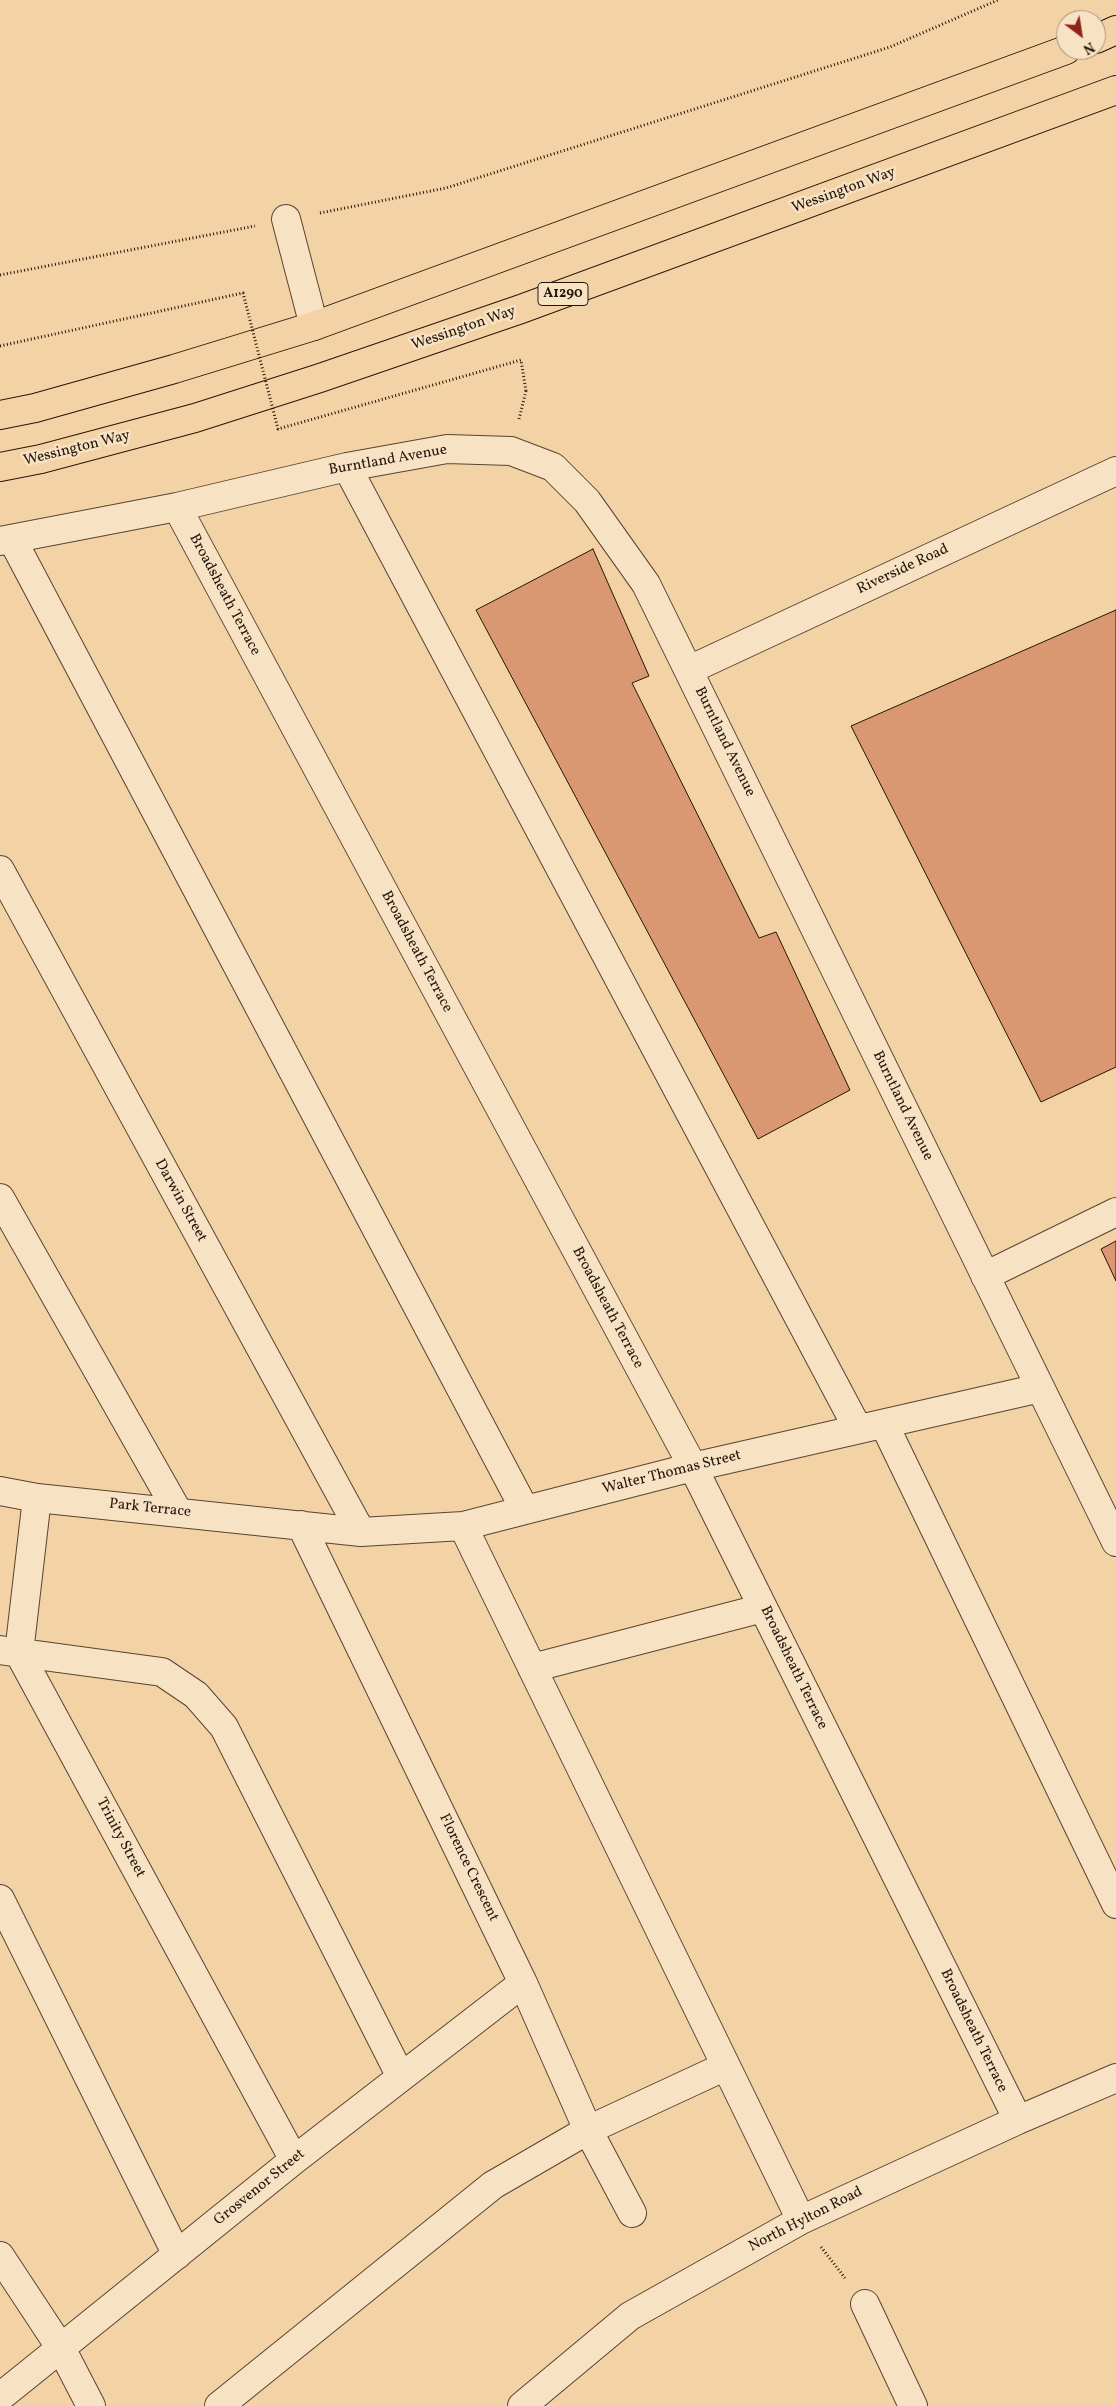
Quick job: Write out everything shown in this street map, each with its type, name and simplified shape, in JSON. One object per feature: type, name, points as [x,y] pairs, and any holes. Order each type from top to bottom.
[{"type":"main road","points":[[0,415],[35,408],[174,369],[314,326],[1056,54]]},
{"type":"main road","name":"Wessington Way","points":[[0,467],[41,459],[194,418],[320,378],[521,309],[1116,90]]},
{"type":"street","points":[[286,219],[314,326]]},
{"type":"street","name":"Burntland Avenue","points":[[6,540],[177,507],[347,467],[447,449],[512,451],[553,467],[587,501],[646,584],[1116,1542]]},
{"type":"street","points":[[347,467],[858,1429]]},
{"type":"street","name":"Riverside Road","points":[[689,670],[1116,471]]},
{"type":"street","name":"Broadsheath Terrace","points":[[177,507],[693,1467],[1018,2120]]},
{"type":"street","points":[[6,540],[525,1510]]},
{"type":"street","name":"Darwin Street","points":[[0,870],[360,1532]]},
{"type":"street","points":[[0,1198],[178,1512]]},
{"type":"street","points":[[985,1276],[1116,1212]]},
{"type":"street","name":"Walter Thomas Street","points":[[301,1525],[360,1532],[463,1526],[693,1467],[1040,1388]]},
{"type":"street","points":[[884,1424],[1116,1904]]},
{"type":"street","name":"Park Terrace","points":[[0,1491],[37,1498],[301,1525]]},
{"type":"street","points":[[37,1498],[10,1651],[162,1672],[202,1702],[224,1727],[401,2077]]},
{"type":"street","name":"Florence Crescent","points":[[301,1525],[523,1982],[588,2130],[632,2213]]},
{"type":"street","points":[[463,1526],[801,2220]]},
{"type":"street","points":[[532,1668],[763,1608]]},
{"type":"street","name":"Trinity Street","points":[[10,1651],[294,2160]]},
{"type":"street","points":[[0,1899],[177,2256]]},
{"type":"street","name":"Grosvenor Street","points":[[0,2397],[62,2350],[294,2160],[523,1982]]},
{"type":"street","points":[[219,2406],[493,2186],[588,2130],[726,2066]]},
{"type":"street","name":"North Hylton Road","points":[[522,2406],[630,2316],[801,2220],[1018,2120],[1116,2078]]},
{"type":"street","points":[[0,2256],[62,2350],[91,2406]]},
{"type":"street","points":[[864,2304],[913,2406]]},
{"type":"path","points":[[0,275],[446,188],[890,47],[998,0]]},
{"type":"path","points":[[0,346],[243,293],[278,429],[521,360],[526,391]]},
{"type":"path","points":[[801,2220],[864,2304]]},
{"type":"building","points":[[593,549],[649,676],[632,683],[759,938],[776,932],[850,1090],[758,1139],[476,610]]},
{"type":"building","points":[[1116,610],[1116,1067],[1041,1102],[851,726]]},
{"type":"building","points":[[1116,1241],[1116,1281],[1101,1249]]}]
